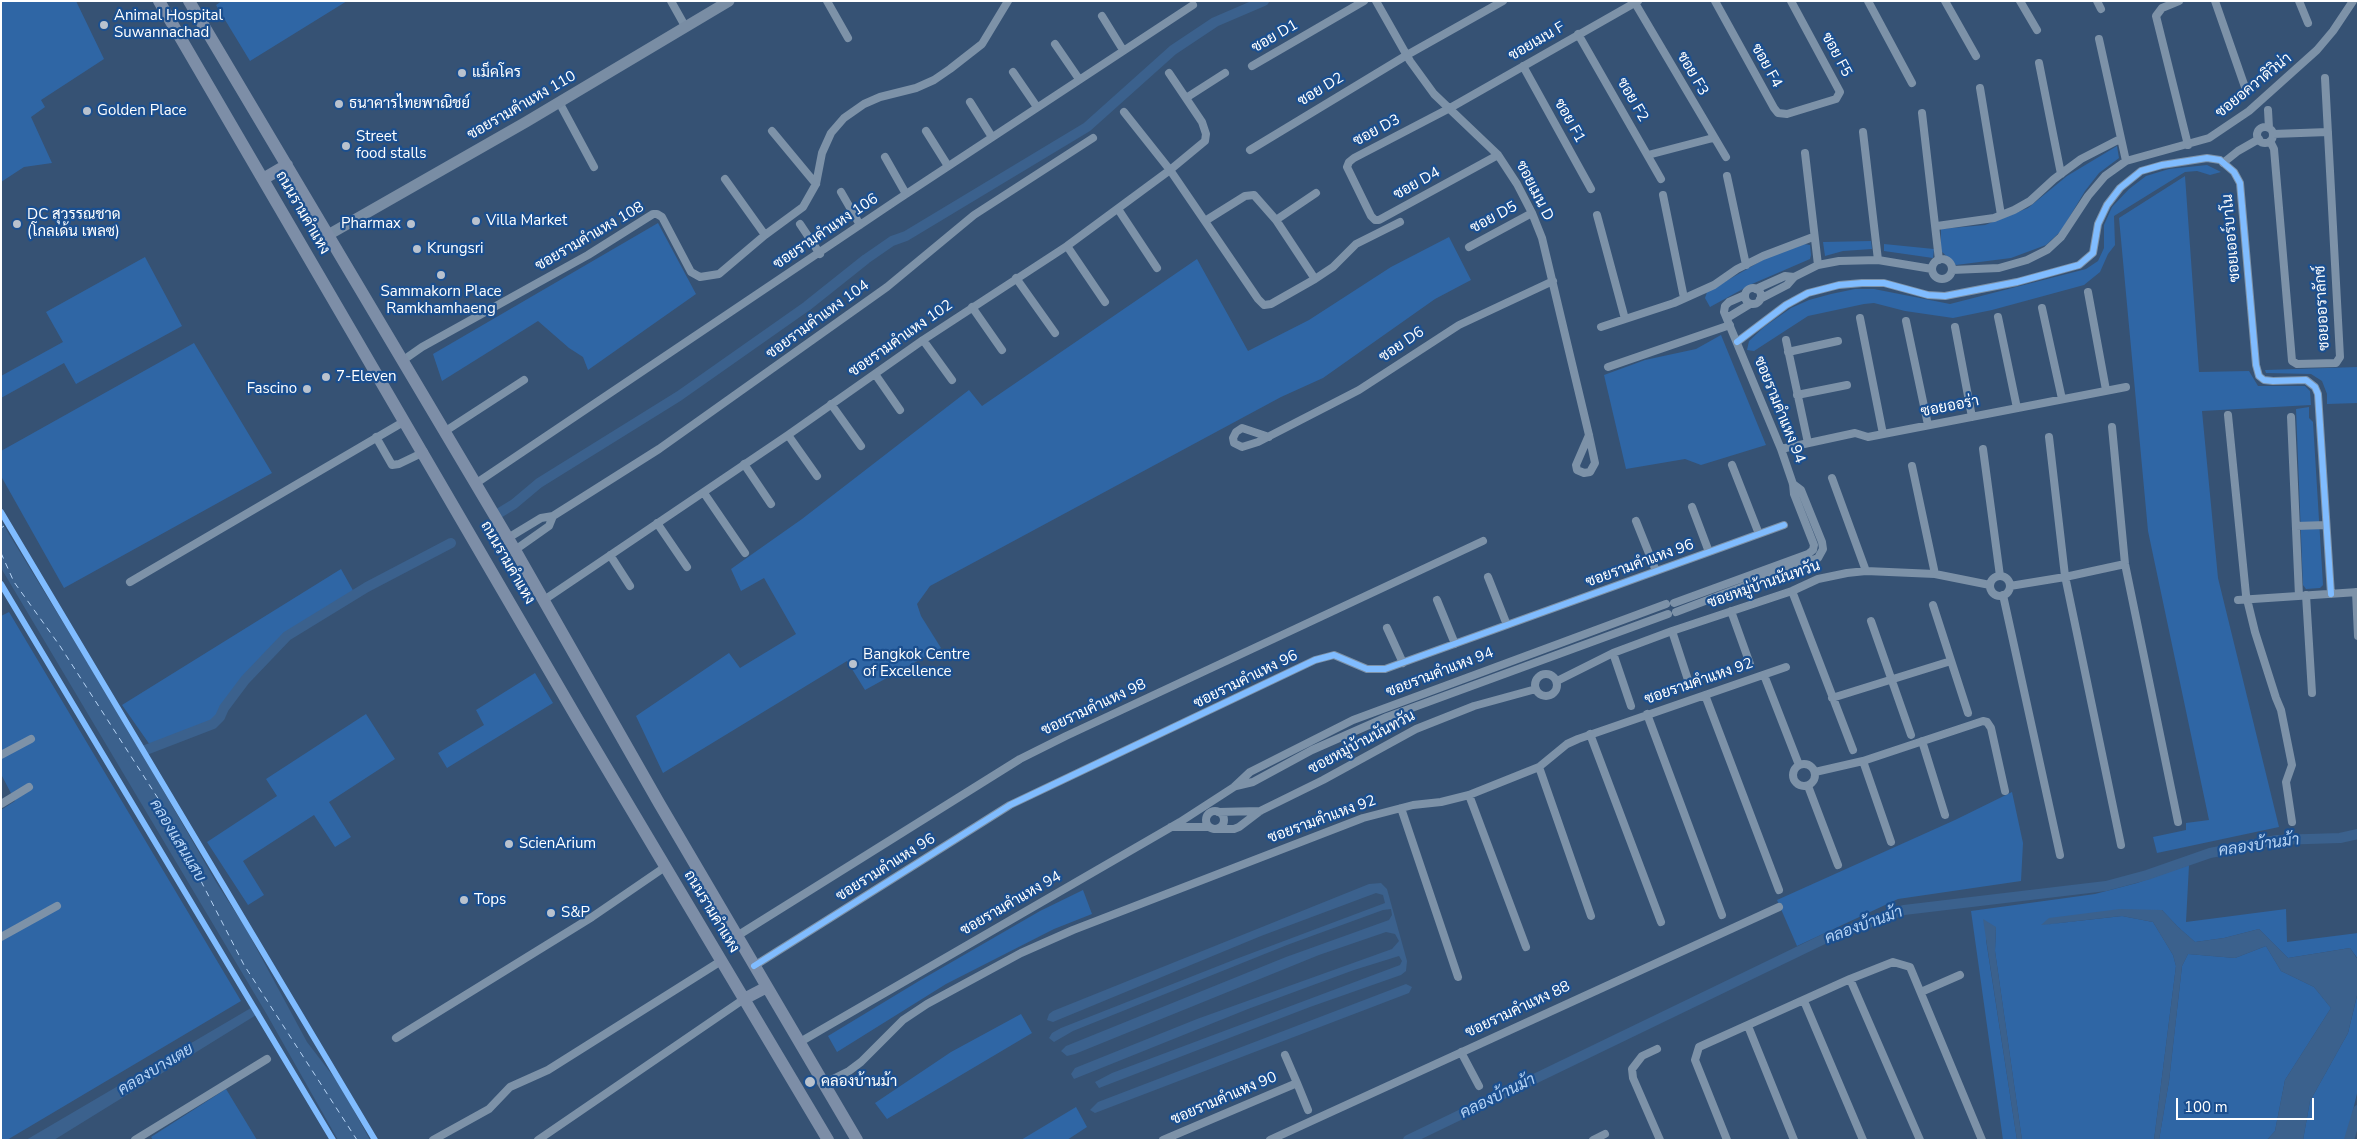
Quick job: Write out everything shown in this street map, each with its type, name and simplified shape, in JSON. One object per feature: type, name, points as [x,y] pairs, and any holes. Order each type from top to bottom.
[{"type":"main road","name":"ถนนรามคำแหง","points":[[159,1],[721,961],[828,1140]]},
{"type":"main road","name":"ถนนรามคำแหง","points":[[193,3],[402,361],[508,538],[754,966],[857,1140]]},
{"type":"main road","points":[[263,179],[287,165]]},
{"type":"main road","points":[[744,999],[767,987]]},
{"type":"street","points":[[671,1],[685,26]]},
{"type":"street","name":"ซอยรามคำแหง 110","points":[[328,235],[559,102],[729,1]]},
{"type":"street","points":[[827,1],[848,38]]},
{"type":"street","name":"ซอยรามคำแหง 108","points":[[402,361],[422,346],[588,255],[653,214],[662,217],[691,272],[700,277],[719,274],[765,235],[803,207],[816,184],[825,146],[831,132],[844,118],[864,104],[880,97],[916,88],[934,80],[950,69],[982,44],[1008,1]]},
{"type":"street","name":"ซอย D1","points":[[1252,66],[1364,1]]},
{"type":"street","name":"ซอยเมน D","points":[[1376,1],[1407,56],[1434,94],[1498,155],[1517,184],[1532,213],[1542,238],[1589,435]]},
{"type":"street","name":"ซอย D2","points":[[1250,150],[1489,5],[1503,1]]},
{"type":"street","name":"ซอย F4","points":[[1715,1],[1778,113],[1787,114],[1812,106]]},
{"type":"street","name":"ซอย F5","points":[[1791,1],[1840,92],[1836,98],[1812,106]]},
{"type":"street","points":[[1945,1],[1976,56]]},
{"type":"street","points":[[2020,1],[2037,30]]},
{"type":"street","points":[[2180,1],[2162,8],[2156,16],[2188,145]]},
{"type":"street","points":[[2215,1],[2246,90]]},
{"type":"street","points":[[2299,1],[2308,23]]},
{"type":"street","name":"ซอยอควาดิวิน่า","points":[[1794,277],[1785,276],[1756,289],[1748,290],[1745,295],[1725,306],[1724,312],[1729,321],[1750,304],[1756,304],[1760,299],[1787,285],[1794,277],[1818,265],[1839,260],[1878,260],[1932,269],[1936,278],[1943,280],[1949,277],[1952,270],[1999,268],[2027,260],[2047,250],[2061,237],[2088,196],[2105,176],[2126,161],[2209,138],[2249,111],[2297,70],[2333,30],[2353,1]]},
{"type":"street","name":"ซอยเมน F","points":[[1450,108],[1637,2]]},
{"type":"street","name":"ซอย F3","points":[[1637,2],[1713,138],[1726,157]]},
{"type":"street","points":[[1871,2],[1912,83]]},
{"type":"street","name":"ซอยรามคําแหง 106","points":[[475,484],[671,350],[820,254],[906,194],[1193,5]]},
{"type":"street","points":[[1102,16],[1123,50]]},
{"type":"street","name":"ซอย F2","points":[[1578,34],[1661,179]]},
{"type":"street","points":[[2099,39],[2126,161]]},
{"type":"street","points":[[1055,44],[1079,79]]},
{"type":"street","points":[[2039,63],[2062,174]]},
{"type":"street","name":"ซอย F1","points":[[1523,66],[1591,189]]},
{"type":"street","points":[[1013,72],[1037,107]]},
{"type":"street","name":"ซอยรามคําแหง 102","points":[[544,600],[704,493],[923,340],[1067,246],[1118,210],[1205,141],[1206,134],[1202,122],[1169,73]]},
{"type":"street","points":[[1186,98],[1225,73]]},
{"type":"street","name":"ซอยออราลักซ์","points":[[2268,110],[2270,134],[2274,149],[2292,361],[2297,364],[2338,362],[2340,357],[2325,78]]},
{"type":"street","points":[[1980,88],[2001,215]]},
{"type":"street","points":[[559,102],[594,167]]},
{"type":"street","points":[[970,102],[992,137]]},
{"type":"street","name":"ซอย D3","points":[[1360,195],[1349,173],[1349,162],[1450,108]]},
{"type":"street","points":[[1124,112],[1170,170],[1258,299],[1264,304],[1271,304],[1334,268],[1356,244],[1400,222]]},
{"type":"street","points":[[1922,113],[1939,260]]},
{"type":"street","points":[[2258,139],[2259,129],[2264,127],[2270,134]]},
{"type":"street","points":[[772,131],[816,184]]},
{"type":"street","points":[[926,131],[948,166]]},
{"type":"street","points":[[1863,132],[1878,260]]},
{"type":"street","points":[[2258,139],[2263,142],[2270,134],[2328,132]]},
{"type":"street","name":"ซอยรามคําแหง 104","points":[[508,538],[541,518],[553,516],[659,449],[887,287],[974,215],[1093,138]]},
{"type":"street","points":[[1648,155],[1713,138]]},
{"type":"street","points":[[1936,226],[2001,215],[2014,210],[2030,201],[2081,159],[2120,139]]},
{"type":"street","points":[[1737,342],[1786,305],[1808,293],[1862,282],[1884,283],[1928,296],[1946,296],[2017,282],[2079,265],[2093,253],[2098,224],[2107,205],[2120,188],[2141,171],[2162,164],[2207,158],[2220,160],[2223,163],[2258,139]]},
{"type":"street","points":[[1804,153],[1818,265]]},
{"type":"street","name":"ซอย D4","points":[[1360,195],[1371,216],[1379,220],[1498,155]]},
{"type":"street","points":[[885,158],[906,194]]},
{"type":"street","name":"ซอยเออร์บาโน","points":[[2223,163],[2234,172],[2240,183],[2256,365],[2259,376],[2264,380],[2273,381],[2306,380],[2315,387],[2318,394],[2331,594]]},
{"type":"street","points":[[1727,176],[1746,265]]},
{"type":"street","points":[[725,179],[765,235]]},
{"type":"street","points":[[840,192],[860,225]]},
{"type":"street","points":[[1276,220],[1316,193]]},
{"type":"street","points":[[1205,221],[1250,194],[1276,220],[1315,279]]},
{"type":"street","points":[[1663,195],[1684,298]]},
{"type":"street","points":[[1118,210],[1157,268]]},
{"type":"street","name":"ซอย D5","points":[[1469,246],[1532,213]]},
{"type":"street","points":[[1597,215],[1625,319]]},
{"type":"street","points":[[800,224],[820,254]]},
{"type":"street","points":[[1601,327],[1684,298],[1714,285],[1746,265],[1783,247],[1813,237]]},
{"type":"street","points":[[1067,246],[1105,302]]},
{"type":"street","points":[[1932,269],[1934,263],[1939,260],[1948,262],[1952,270]]},
{"type":"street","points":[[1016,278],[1055,333]]},
{"type":"street","name":"ซอย D6","points":[[1269,437],[1358,390],[1459,325],[1553,281]]},
{"type":"street","points":[[1756,289],[1760,292],[1760,299]]},
{"type":"street","points":[[2088,292],[2106,390]]},
{"type":"street","points":[[1745,295],[1745,300],[1750,304]]},
{"type":"street","points":[[972,307],[1002,350]]},
{"type":"street","points":[[2042,308],[2062,399]]},
{"type":"street","points":[[1998,317],[2017,408]]},
{"type":"street","points":[[1860,318],[1883,434]]},
{"type":"street","points":[[1608,366],[1729,321]]},
{"type":"street","name":"ซอยรามคําแหง 94","points":[[800,1042],[1186,818],[1234,787],[1250,772],[1353,720],[1666,604],[1674,603],[1808,554],[1813,550],[1814,545],[1794,494],[1793,484],[1780,449],[1729,321]]},
{"type":"street","points":[[1906,321],[1928,425]]},
{"type":"street","points":[[1955,327],[1972,417]]},
{"type":"street","points":[[923,340],[952,380]]},
{"type":"street","points":[[1786,340],[1808,443]]},
{"type":"street","points":[[1788,352],[1838,341]]},
{"type":"street","points":[[874,374],[900,410]]},
{"type":"street","points":[[444,432],[524,380]]},
{"type":"street","points":[[1797,395],[1847,385]]},
{"type":"street","name":"ซอยออร่า","points":[[1780,449],[1855,433],[1868,437],[2126,387]]},
{"type":"street","points":[[831,404],[861,446]]},
{"type":"street","points":[[2228,415],[2248,600],[2258,642],[2281,710],[2287,737],[2292,765],[2286,787],[2292,822]]},
{"type":"street","points":[[2291,417],[2296,526],[2312,693]]},
{"type":"street","points":[[130,582],[405,421]]},
{"type":"street","points":[[2112,428],[2125,564],[2178,822]]},
{"type":"street","points":[[788,435],[817,476]]},
{"type":"street","points":[[376,437],[392,465],[399,464],[424,452]]},
{"type":"street","points":[[2049,437],[2065,577],[2122,845]]},
{"type":"street","points":[[1983,449],[2000,576]]},
{"type":"street","points":[[744,464],[771,504]]},
{"type":"street","points":[[1732,465],[1759,534]]},
{"type":"street","points":[[1912,466],[1936,574]]},
{"type":"street","points":[[1832,478],[1866,571]]},
{"type":"street","name":"ซอยรามคําแหง 94","points":[[1234,787],[1254,782],[1312,750],[1387,717],[1818,558],[1823,548],[1822,542],[1801,490],[1793,484]]},
{"type":"street","points":[[704,493],[745,553]]},
{"type":"street","points":[[1692,507],[1709,552]]},
{"type":"street","name":"ซอยรามคําแหง 104","points":[[515,550],[549,526],[553,516]]},
{"type":"street","points":[[1636,521],[1656,571]]},
{"type":"street","points":[[658,523],[687,567]]},
{"type":"street","name":"ซอยรามคําแหง 96","points":[[754,966],[1010,805],[1045,787],[1172,730],[1315,660],[1334,655],[1367,669],[1378,670],[1403,663],[1784,525]]},
{"type":"street","points":[[2296,526],[2326,525]]},
{"type":"street","name":"ซอยรามคําแหง 98","points":[[737,936],[1020,759],[1483,541]]},
{"type":"street","points":[[610,555],[630,586]]},
{"type":"street","points":[[2010,586],[2125,564]]},
{"type":"street","name":"ซอยหมู่บ้านนันทวัน","points":[[1556,680],[1613,653],[1792,591],[1818,579],[1866,571],[1936,574],[1990,585],[1994,594],[2003,595]]},
{"type":"street","points":[[1990,585],[1994,578],[2000,576],[2008,580],[2010,586],[2008,592],[2003,595],[2060,855]]},
{"type":"street","points":[[1488,577],[1507,625]]},
{"type":"street","points":[[1792,591],[1853,750]]},
{"type":"street","points":[[2238,600],[2357,592],[2358,636]]},
{"type":"street","points":[[1437,600],[1455,644]]},
{"type":"street","points":[[1666,604],[1664,610],[1672,613],[1677,608],[1674,603]]},
{"type":"street","points":[[1933,605],[1968,712]]},
{"type":"street","points":[[1732,611],[1750,664]]},
{"type":"street","points":[[1872,621],[1911,735]]},
{"type":"street","points":[[1386,628],[1403,663]]},
{"type":"street","points":[[1672,631],[1690,686]]},
{"type":"street","points":[[1613,653],[1631,706]]},
{"type":"street","points":[[1832,698],[1951,661]]},
{"type":"street","points":[[1764,674],[1786,667]]},
{"type":"street","name":"ซอยหมู่บ้านนันทวัน","points":[[1542,674],[1550,674],[1556,680],[1556,689],[1550,695],[1542,695],[1536,689],[1536,680],[1542,674]]},
{"type":"street","name":"ซอยรามคําแหง 92","points":[[824,1083],[855,1067],[903,1020],[927,1004],[1021,953],[1073,930],[1363,818],[1401,808],[1441,802],[1469,795],[1539,767],[1567,744],[1590,734],[1764,674],[1798,765],[1794,770],[1793,778],[1800,786],[1808,786]]},
{"type":"street","name":"ซอยหมู่บ้านนันทวัน","points":[[1171,827],[1234,829],[1260,811],[1323,780],[1416,729],[1474,706],[1536,689]]},
{"type":"street","points":[[1705,694],[1779,890]]},
{"type":"street","points":[[1647,714],[1722,915]]},
{"type":"street","points":[[1815,772],[1863,761],[1982,721],[1987,722],[1991,728],[2005,791]]},
{"type":"street","points":[[1590,734],[1660,922]]},
{"type":"street","points":[[1,755],[31,739]]},
{"type":"street","points":[[1922,741],[1945,815]]},
{"type":"street","points":[[1863,761],[1891,842]]},
{"type":"street","points":[[1798,765],[1809,764],[1815,772],[1813,782],[1808,786],[1838,865]]},
{"type":"street","points":[[1539,767],[1592,916]]},
{"type":"street","points":[[1,804],[29,787]]},
{"type":"street","points":[[1469,795],[1526,947]]},
{"type":"street","points":[[1401,808],[1458,977]]},
{"type":"street","name":"ซอยหมู่บ้านนันทวัน","points":[[1186,818],[1218,812],[1260,811]]},
{"type":"street","points":[[1208,813],[1206,820],[1212,828],[1221,826],[1224,820],[1218,812]]},
{"type":"street","points":[[396,1038],[592,917],[666,867]]},
{"type":"street","points":[[1,937],[56,906]]},
{"type":"street","name":"ซอยรามคำแหง 88","points":[[1270,1140],[1778,907]]},
{"type":"street","points":[[434,1140],[489,1110],[510,1087],[548,1070],[721,961]]},
{"type":"street","points":[[1727,1140],[1695,1060],[1696,1053],[1704,1044],[1850,979],[1897,962],[1910,966],[1982,1140]]},
{"type":"street","points":[[1921,992],[1960,975]]},
{"type":"street","points":[[1850,979],[1920,1140]]},
{"type":"street","points":[[538,1140],[744,999]]},
{"type":"street","points":[[1804,1001],[1862,1140]]},
{"type":"street","points":[[1748,1026],[1794,1140]]},
{"type":"street","points":[[1656,1050],[1642,1056],[1632,1069],[1633,1078],[1660,1140]]},
{"type":"street","points":[[1462,1052],[1479,1086]]},
{"type":"street","name":"ซอยรามคำแหง 90","points":[[1163,1140],[1297,1083],[1285,1055]]},
{"type":"street","points":[[135,1140],[267,1059]]},
{"type":"street","points":[[1297,1083],[1308,1110]]},
{"type":"street","points":[[1593,1140],[1606,1134]]},
{"type":"shaded area","points":[[1,1],[76,1],[104,59],[41,100],[45,107],[31,117],[52,163],[24,167],[1,182]]},
{"type":"shaded area","points":[[222,1],[347,1],[250,61],[216,5]]},
{"type":"shaded area","points":[[2117,146],[2119,158],[2099,173],[2085,191],[2061,231],[2046,245],[2011,258],[1956,265],[1941,251],[1941,229],[1985,225],[2028,208],[2067,176]]},
{"type":"shaded area","points":[[2207,165],[2221,172],[2210,175],[2197,171],[2185,172],[2114,216],[2115,245],[2108,254],[2100,272],[2084,285],[1992,310],[1953,318],[1905,311],[1874,303],[1864,304],[1808,316],[1754,351],[1747,350],[1749,341],[1764,327],[1791,308],[1809,300],[1831,294],[1855,289],[1874,289],[1950,304],[2086,269],[2098,261],[2104,248],[2104,225],[2112,207],[2129,189],[2146,176],[2169,169]]},
{"type":"shaded area","points":[[2185,176],[2199,372],[2249,371],[2258,386],[2305,386],[2310,391],[2311,405],[2202,411],[2218,578],[2279,827],[2157,853],[2153,837],[2186,830],[2186,823],[2209,820],[2148,531],[2119,218]]},
{"type":"shaded area","points":[[658,223],[696,294],[588,370],[583,357],[569,348],[538,321],[442,381],[433,354]]},
{"type":"shaded area","points":[[1449,237],[1471,280],[1435,299],[1323,378],[1281,397],[930,586],[917,604],[921,616],[941,648],[865,690],[847,661],[663,773],[636,716],[729,653],[740,668],[796,634],[764,578],[741,591],[731,569],[802,519],[969,390],[982,406],[1197,259],[1248,351],[1309,320],[1391,267]]},
{"type":"shaded area","points":[[1871,241],[1872,249],[1843,251],[1825,256],[1823,242]]},
{"type":"shaded area","points":[[1804,244],[1810,245],[1810,259],[1752,284],[1710,307],[1705,298],[1707,292],[1768,257]]},
{"type":"shaded area","points":[[1884,244],[1934,249],[1933,258],[1884,251]]},
{"type":"shaded area","points":[[145,257],[182,326],[76,384],[64,363],[1,398],[1,376],[63,342],[46,312]]},
{"type":"shaded area","points":[[1721,335],[1766,445],[1701,465],[1685,459],[1626,469],[1604,375],[1645,360],[1696,349]]},
{"type":"shaded area","points":[[194,343],[272,473],[64,588],[1,476],[1,451]]},
{"type":"shaded area","points":[[2358,367],[2358,403],[2327,404],[2327,394],[2322,381],[2311,374],[2266,373],[2265,370]]},
{"type":"shaded area","points":[[2309,407],[2309,418],[2313,422],[2323,585],[2320,588],[2306,589],[2303,585],[2296,409]]},
{"type":"shaded area","points":[[341,569],[355,594],[290,631],[240,680],[215,721],[150,745],[122,705]]},
{"type":"shaded area","points":[[9,612],[241,1001],[7,1140],[1,1140],[1,810],[15,801],[1,774],[1,616]]},
{"type":"shaded area","points":[[535,673],[553,703],[447,768],[438,753],[484,725],[476,710]]},
{"type":"shaded area","points":[[366,714],[395,759],[329,802],[351,837],[335,847],[314,815],[243,861],[264,895],[248,905],[207,842],[277,796],[266,779]]},
{"type":"shaded area","points":[[2012,792],[2023,843],[2021,881],[1898,899],[1797,946],[1777,900],[1955,820]]},
{"type":"shaded area","points":[[2189,865],[2186,922],[2286,909],[2287,942],[2358,933],[2358,959],[2350,948],[2288,958],[2259,929],[2224,938],[2195,942],[2162,910],[2042,925],[2122,916],[2153,922],[2173,955],[2176,966],[2154,1140],[2022,1140],[1995,951],[1996,927],[1986,940],[2017,1140],[2003,1140],[1971,911],[2095,894],[2137,883]]},
{"type":"shaded area","points":[[1083,890],[1092,914],[1054,929],[946,984],[837,1052],[828,1036],[1040,911]]},
{"type":"shaded area","points":[[2266,946],[2281,971],[2314,987],[2331,1008],[2285,1080],[2275,1131],[2267,1140],[2159,1140],[2169,1081],[2182,966],[2188,954],[2235,958]]},
{"type":"shaded area","points":[[2358,992],[2358,1089],[2346,1140],[2303,1140],[2310,1101],[2348,1033]]},
{"type":"shaded area","points":[[1021,1014],[1032,1033],[887,1119],[875,1103],[951,1052]]},
{"type":"shaded area","points":[[226,1089],[257,1140],[153,1140],[151,1137]]},
{"type":"shaded area","points":[[1076,1107],[1087,1127],[1067,1140],[1021,1140]]},
{"type":"water","name":"คลองแสนแสบ","points":[[1,521],[122,719],[216,882],[245,927],[307,1042],[340,1085],[370,1140],[338,1140],[266,1013],[1,568]]},
{"type":"water","points":[[1381,883],[1387,889],[1407,961],[1406,971],[1401,975],[1310,1007],[1099,1088],[1095,1082],[1112,1073],[1400,965],[1402,961],[1399,956],[1354,970],[1248,1009],[1074,1079],[1071,1074],[1075,1068],[1197,1019],[1392,949],[1399,941],[1395,934],[1386,932],[1319,955],[1075,1054],[1067,1056],[1061,1051],[1066,1046],[1286,957],[1389,920],[1392,915],[1391,909],[1383,910],[1287,945],[1073,1031],[1054,1042],[1049,1038],[1052,1033],[1061,1028],[1385,903],[1383,895],[1376,893],[1261,936],[1053,1022],[1047,1020],[1049,1014],[1053,1011],[1369,884]]},
{"type":"water","points":[[2120,909],[2162,910],[2195,942],[2224,938],[2259,929],[2288,958],[2350,948],[2358,960],[2358,991],[2348,1033],[2310,1101],[2303,1140],[2267,1140],[2275,1131],[2285,1080],[2331,1008],[2314,987],[2281,971],[2266,946],[2235,958],[2188,954],[2182,966],[2169,1081],[2159,1140],[2154,1140],[2176,966],[2173,955],[2153,922],[2122,916],[2041,925],[2049,918]]},
{"type":"water","points":[[1983,919],[1996,927],[1995,951],[2022,1140],[2017,1140]]},
{"type":"water","points":[[1406,984],[1412,987],[1409,993],[1095,1113],[1090,1110],[1098,1102]]},
{"type":"water","name":"คลองบางเตย","points":[[256,1005],[261,1012],[54,1140],[26,1140]]},
{"type":"waterway","points":[[496,515],[514,504],[539,483],[679,396],[807,306],[892,241],[906,236],[1087,127],[1173,50],[1215,22],[1264,1]]},
{"type":"waterway","points":[[130,756],[213,724],[220,717],[224,708],[245,680],[287,636],[367,587],[451,543]]},
{"type":"waterway","name":"คลองบ้านม้า","points":[[1408,1140],[1824,939],[1904,910],[2106,886],[2147,875],[2210,853],[2277,840],[2340,838],[2358,834]]},
{"type":"waterway","points":[[2349,1140],[2358,1110]]},
{"type":"ferry route","points":[[1,553],[14,582],[60,646],[161,803],[244,965],[357,1140]]},
{"type":"cycle path","points":[[1737,342],[1786,305],[1808,293],[1839,285],[1884,283],[1928,295],[1945,296],[2017,282],[2079,265],[2093,253],[2098,224],[2107,205],[2120,188],[2141,171],[2162,165],[2207,158],[2220,160],[2234,172],[2240,183],[2256,365],[2259,376],[2264,380],[2273,381],[2306,380],[2315,387],[2318,394],[2331,594]]},
{"type":"cycle path","points":[[1,512],[375,1140]]},
{"type":"cycle path","points":[[754,966],[1010,805],[1315,660],[1334,655],[1367,669],[1385,669],[1784,525]]},
{"type":"cycle path","points":[[1,584],[333,1140]]},
{"type":"place","name":"Animal Hospital Suwannachad","points":[[104,25]]},
{"type":"place","name":"แม็คโคร","points":[[462,73]]},
{"type":"place","name":"ธนาคารไทยพาณิชย์","points":[[339,104]]},
{"type":"place","name":"Golden Place","points":[[87,111]]},
{"type":"place","name":"Street food stalls","points":[[346,146]]},
{"type":"place","name":"Villa Market","points":[[476,221]]},
{"type":"place","name":"DC สุวรรณชาด (โกลเด้น เพลซ)","points":[[17,224]]},
{"type":"place","name":"Pharmax","points":[[411,224]]},
{"type":"place","name":"Krungsri","points":[[417,249]]},
{"type":"place","name":"Sammakorn Place Ramkhamhaeng","points":[[441,275]]},
{"type":"place","name":"7-Eleven","points":[[326,377]]},
{"type":"place","name":"Fascino","points":[[307,389]]},
{"type":"place","name":"Bangkok Centre of Excellence","points":[[853,664]]},
{"type":"place","name":"ScienArium","points":[[509,844]]},
{"type":"place","name":"Tops","points":[[464,900]]},
{"type":"place","name":"S&P","points":[[551,913]]},
{"type":"place","name":"คลองบ้านม้า","points":[[810,1082]]}]
